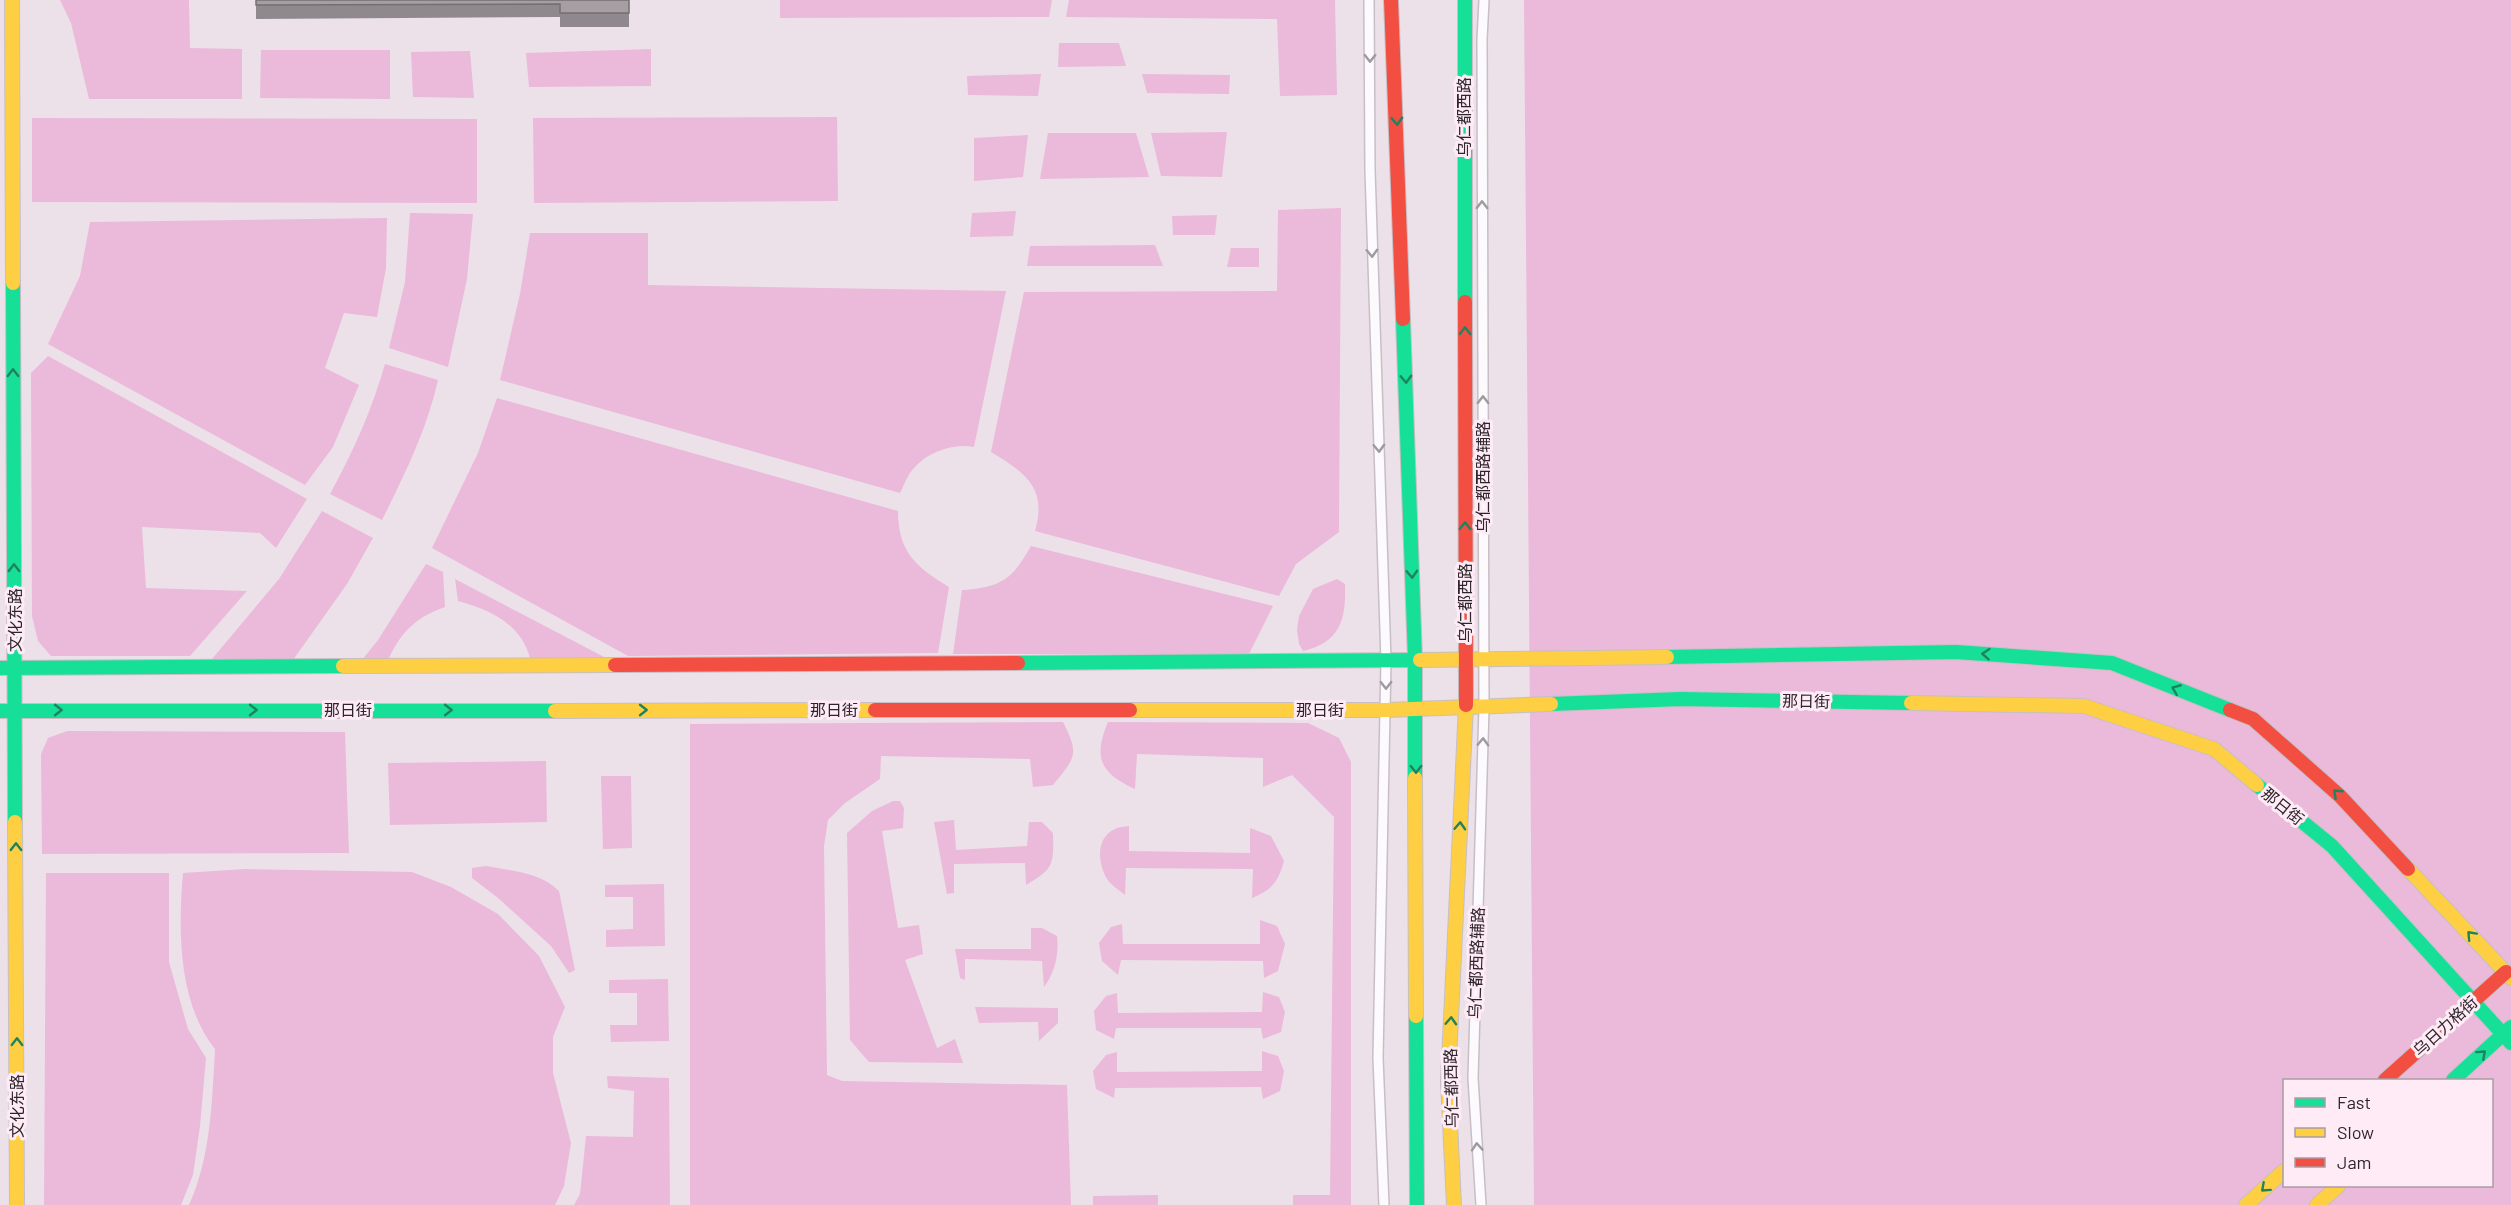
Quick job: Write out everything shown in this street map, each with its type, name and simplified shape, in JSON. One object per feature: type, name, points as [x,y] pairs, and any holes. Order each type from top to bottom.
[{"type":"street","name":"文化东路","points":[[12,0],[18,1205]]},
{"type":"street","points":[[1391,0],[1415,659],[1417,1205]]},
{"type":"street","name":"乌仁都西路","points":[[1454,1205],[1448,1081],[1466,706],[1465,0]]},
{"type":"street","points":[[0,668],[1386,661],[1956,652],[2112,663],[2253,719],[2340,796],[2508,975]]},
{"type":"street","name":"那日街","points":[[0,711],[1386,710],[1681,699],[2084,706],[2214,749],[2332,846],[2473,1001],[2508,1035]]},
{"type":"street","name":"乌日力格街","points":[[2386,1079],[2473,1001],[2508,975]]},
{"type":"street","points":[[2454,1079],[2508,1035]]},
{"type":"street","points":[[2246,1205],[2283,1172]]},
{"type":"street","points":[[2317,1205],[2336,1187]]},
{"type":"lane","points":[[1369,0],[1370,170],[1386,661],[1378,1058],[1384,1205]]},
{"type":"lane","name":"乌仁都西路辅路","points":[[1481,1205],[1473,1078],[1484,708],[1482,40],[1484,0]]},
{"type":"shaded area","points":[[60,0],[189,0],[190,48],[242,49],[242,99],[89,99],[71,23]]},
{"type":"shaded area","points":[[780,0],[1052,0],[1049,17],[780,18]]},
{"type":"shaded area","points":[[1069,0],[1335,0],[1337,95],[1280,96],[1277,19],[1066,17]]},
{"type":"shaded area","points":[[1524,0],[2511,0],[2511,1205],[1534,1205]]},
{"type":"shaded area","points":[[1059,43],[1119,43],[1126,66],[1058,67]]},
{"type":"shaded area","points":[[651,49],[651,86],[529,87],[526,53]]},
{"type":"shaded area","points":[[261,50],[390,50],[390,99],[260,98]]},
{"type":"shaded area","points":[[470,51],[474,98],[413,97],[411,52]]},
{"type":"shaded area","points":[[1041,74],[1038,96],[968,95],[967,76]]},
{"type":"shaded area","points":[[1142,74],[1230,75],[1229,94],[1147,93]]},
{"type":"shaded area","points":[[837,117],[838,201],[534,203],[533,118]]},
{"type":"shaded area","points":[[32,118],[477,119],[477,203],[32,202]]},
{"type":"shaded area","points":[[1227,132],[1222,177],[1161,176],[1151,133]]},
{"type":"shaded area","points":[[1048,133],[1136,133],[1149,177],[1040,179]]},
{"type":"shaded area","points":[[1028,135],[1023,177],[974,181],[974,138]]},
{"type":"shaded area","points":[[1341,208],[1339,532],[1296,564],[1279,596],[1035,531],[1038,503],[1030,482],[1014,467],[991,452],[1024,292],[1277,291],[1278,210]]},
{"type":"shaded area","points":[[1016,211],[1013,236],[970,237],[972,213]]},
{"type":"shaded area","points":[[410,213],[473,214],[467,279],[448,367],[389,348],[405,282]]},
{"type":"shaded area","points":[[1217,215],[1215,235],[1173,235],[1172,216]]},
{"type":"shaded area","points":[[387,218],[386,268],[377,317],[344,313],[325,368],[359,385],[333,447],[305,485],[48,344],[80,276],[90,222]]},
{"type":"shaded area","points":[[530,233],[648,233],[648,285],[1006,291],[974,447],[958,446],[926,457],[912,470],[900,493],[500,380],[520,294]]},
{"type":"shaded area","points":[[1155,245],[1163,266],[1027,266],[1030,246]]},
{"type":"shaded area","points":[[1231,248],[1259,248],[1259,267],[1227,267]]},
{"type":"shaded area","points":[[48,356],[307,499],[276,548],[260,533],[142,527],[146,588],[247,591],[190,656],[51,656],[38,641],[32,616],[31,373]]},
{"type":"shaded area","points":[[385,364],[438,380],[422,434],[382,520],[330,494],[361,430]]},
{"type":"shaded area","points":[[497,398],[898,511],[901,537],[911,557],[918,565],[949,587],[938,653],[628,656],[432,548],[478,453]]},
{"type":"shaded area","points":[[322,511],[373,538],[347,584],[293,660],[212,659],[279,579]]},
{"type":"shaded area","points":[[1031,546],[1273,606],[1249,654],[953,654],[962,590],[987,587],[1004,580],[1018,567]]},
{"type":"shaded area","points":[[426,564],[443,572],[445,607],[410,627],[398,641],[388,660],[362,660],[378,640]]},
{"type":"shaded area","points":[[455,579],[608,659],[530,658],[526,646],[511,627],[481,608],[458,601]]},
{"type":"shaded area","points":[[1337,579],[1345,584],[1344,608],[1339,627],[1326,642],[1303,651],[1299,644],[1297,630],[1299,616],[1313,589]]},
{"type":"shaded area","points":[[1063,722],[1072,742],[1073,756],[1053,785],[1033,787],[1030,759],[881,756],[880,779],[845,803],[828,820],[824,846],[827,1075],[842,1081],[1067,1085],[1071,1205],[690,1205],[690,724]]},
{"type":"shaded area","points":[[1108,722],[1308,723],[1339,738],[1351,762],[1351,1205],[1293,1205],[1293,1195],[1330,1195],[1334,817],[1292,775],[1263,787],[1263,758],[1137,754],[1135,789],[1114,777],[1103,763],[1101,745]]},
{"type":"shaded area","points":[[67,731],[345,732],[349,853],[42,854],[41,754],[48,738]]},
{"type":"shaded area","points":[[546,761],[547,822],[390,825],[388,763]]},
{"type":"shaded area","points":[[601,776],[631,776],[632,848],[603,849]]},
{"type":"shaded area","points":[[893,801],[900,801],[904,808],[903,828],[882,831],[898,928],[919,925],[923,954],[905,960],[937,1048],[955,1039],[963,1063],[869,1062],[850,1040],[847,833],[872,811]]},
{"type":"shaded area","points":[[954,820],[956,850],[1027,846],[1029,822],[1042,822],[1053,833],[1053,853],[1050,865],[1042,875],[1026,885],[1025,863],[954,864],[954,893],[947,894],[934,822]]},
{"type":"shaded area","points":[[1129,826],[1129,851],[1250,853],[1250,828],[1271,836],[1284,861],[1273,884],[1265,892],[1252,898],[1253,869],[1126,868],[1125,895],[1107,879],[1100,852],[1104,838],[1109,833],[1116,828]]},
{"type":"shaded area","points":[[486,866],[534,876],[559,891],[575,970],[569,973],[551,946],[498,898],[472,878],[472,868]]},
{"type":"shaded area","points":[[245,869],[412,872],[451,887],[498,914],[539,956],[565,1007],[553,1037],[553,1073],[571,1143],[564,1186],[555,1205],[189,1205],[202,1168],[206,1148],[215,1049],[203,1031],[187,988],[181,942],[183,873]]},
{"type":"shaded area","points":[[46,873],[169,873],[169,962],[188,1029],[206,1058],[193,1175],[181,1205],[44,1205]]},
{"type":"shaded area","points":[[664,884],[665,946],[606,947],[606,930],[633,929],[633,897],[605,897],[605,885]]},
{"type":"shaded area","points":[[1260,920],[1277,926],[1285,944],[1278,971],[1264,978],[1263,961],[1121,960],[1118,975],[1102,961],[1099,943],[1111,927],[1122,924],[1123,944],[1260,944]]},
{"type":"shaded area","points":[[1031,928],[1042,928],[1057,936],[1055,963],[1044,987],[1042,961],[965,959],[965,980],[960,978],[955,949],[1031,949]]},
{"type":"shaded area","points":[[668,979],[669,1041],[611,1042],[610,1025],[637,1025],[637,993],[609,993],[609,980]]},
{"type":"shaded area","points":[[1263,992],[1279,997],[1285,1012],[1281,1032],[1263,1039],[1261,1028],[1116,1028],[1114,1039],[1096,1030],[1094,1011],[1106,996],[1117,993],[1118,1013],[1262,1012]]},
{"type":"shaded area","points":[[975,1007],[1058,1008],[1058,1023],[1039,1041],[1038,1022],[979,1023]]},
{"type":"shaded area","points":[[1262,1051],[1278,1056],[1284,1071],[1280,1091],[1263,1099],[1261,1087],[1115,1088],[1114,1098],[1096,1089],[1093,1071],[1106,1055],[1117,1052],[1117,1072],[1262,1071]]},
{"type":"shaded area","points":[[607,1076],[669,1078],[670,1205],[574,1205],[580,1194],[586,1136],[633,1137],[634,1091],[608,1088]]},
{"type":"shaded area","points":[[1158,1195],[1158,1205],[1093,1205],[1093,1196]]},
{"type":"building","points":[[256,0],[629,0],[629,13],[560,13],[560,4],[256,5]]},
{"type":"traffic: fast","points":[[1465,0],[1465,302]]},
{"type":"traffic: fast","points":[[13,283],[15,822]]},
{"type":"traffic: fast","points":[[1403,319],[1415,659],[1415,778]]},
{"type":"traffic: fast","points":[[1667,657],[1956,652],[2112,663],[2230,710]]},
{"type":"traffic: fast","points":[[1018,663],[1420,660]]},
{"type":"traffic: fast","points":[[0,668],[343,666]]},
{"type":"traffic: fast","points":[[1551,704],[1681,699],[1911,703]]},
{"type":"traffic: fast","points":[[0,711],[555,711]]},
{"type":"traffic: fast","points":[[2257,785],[2332,846],[2511,1043]]},
{"type":"traffic: fast","points":[[1416,1016],[1417,1205]]},
{"type":"traffic: fast","points":[[2454,1079],[2511,1027]]},
{"type":"traffic: slow","points":[[12,0],[13,283]]},
{"type":"traffic: slow","points":[[1420,660],[1667,657]]},
{"type":"traffic: slow","points":[[343,666],[615,665]]},
{"type":"traffic: slow","points":[[1911,703],[2084,706],[2214,749],[2257,785]]},
{"type":"traffic: slow","points":[[1130,710],[1386,710],[1551,704]]},
{"type":"traffic: slow","points":[[1454,1205],[1448,1081],[1466,705]]},
{"type":"traffic: slow","points":[[555,711],[875,710]]},
{"type":"traffic: slow","points":[[1415,778],[1416,1016]]},
{"type":"traffic: slow","points":[[15,822],[17,1205]]},
{"type":"traffic: slow","points":[[2408,869],[2511,978]]},
{"type":"traffic: slow","points":[[2246,1205],[2283,1172]]},
{"type":"traffic: slow","points":[[2317,1205],[2337,1187]]},
{"type":"traffic: jam","points":[[1391,0],[1403,319]]},
{"type":"traffic: jam","points":[[1465,302],[1466,705]]},
{"type":"traffic: jam","points":[[615,665],[1018,663]]},
{"type":"traffic: jam","points":[[875,710],[1130,710]]},
{"type":"traffic: jam","points":[[2230,710],[2253,719],[2340,796],[2408,869]]},
{"type":"traffic: jam","points":[[2386,1079],[2506,972]]}]
